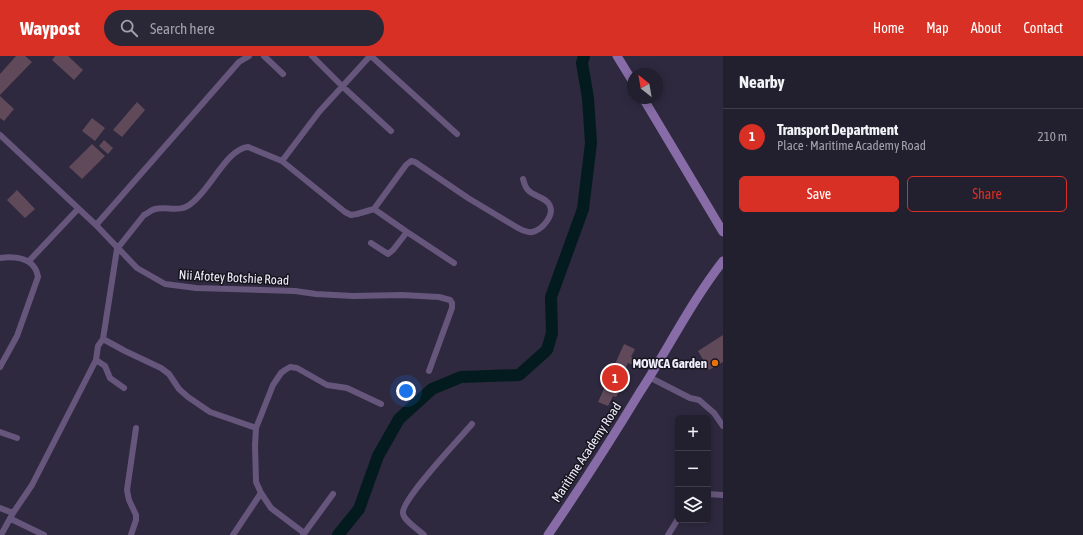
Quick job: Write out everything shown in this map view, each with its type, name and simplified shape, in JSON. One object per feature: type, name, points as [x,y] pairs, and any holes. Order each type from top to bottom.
[{"type":"street","points":[[96,225],[239,62],[249,56]]},
{"type":"street","points":[[264,56],[283,74]]},
{"type":"street","points":[[312,56],[342,86],[391,130]]},
{"type":"street","points":[[282,161],[319,112],[371,56],[457,134]]},
{"type":"street","points":[[617,56],[627,72]]},
{"type":"street","points":[[647,104],[723,232]]},
{"type":"street","name":"Nii Afotey Botshie Road","points":[[0,135],[96,225],[117,249],[137,268],[165,284],[196,288],[295,291],[353,296],[402,295],[445,298],[450,300],[452,303],[452,308],[430,371]]},
{"type":"street","points":[[2,535],[12,516],[32,485],[96,360],[98,346],[103,339],[117,249],[144,215],[150,211],[156,209],[178,210],[193,202],[209,186],[234,152],[242,147],[248,147],[282,161],[344,212],[351,215],[374,209],[406,165],[411,161],[415,162],[468,198],[518,228],[532,232],[541,228],[545,224],[551,208],[548,203],[528,190],[523,179]]},
{"type":"street","points":[[29,261],[78,209]]},
{"type":"street","points":[[374,209],[454,263]]},
{"type":"street","points":[[371,243],[388,254],[407,232]]},
{"type":"street","points":[[0,258],[11,257],[29,261],[37,270],[37,282],[17,336],[1,364]]},
{"type":"street","name":"Maritime Academy Road","points":[[548,535],[587,477],[700,294],[723,261]]},
{"type":"street","points":[[103,339],[161,368],[168,374],[179,389],[210,412],[256,428]]},
{"type":"street","points":[[96,360],[105,366],[110,378],[124,388]]},
{"type":"street","points":[[333,494],[304,534],[271,508],[261,493],[256,482],[256,428],[273,385],[281,373],[290,367],[297,368],[327,385],[347,388],[381,404]]},
{"type":"street","points":[[649,377],[690,398],[699,400],[714,413],[723,426]]},
{"type":"street","points":[[424,535],[406,519],[402,513],[404,507],[408,499],[426,476],[472,424]]},
{"type":"street","points":[[131,535],[136,520],[136,515],[129,500],[127,490],[136,428]]},
{"type":"street","points":[[0,432],[17,438]]},
{"type":"street","points":[[233,535],[261,493]]},
{"type":"street","points":[[711,494],[723,495]]},
{"type":"street","points":[[0,508],[44,535]]},
{"type":"street","points":[[668,535],[676,523]]},
{"type":"building","points":[[16,56],[25,56],[32,62],[0,95],[0,74]]},
{"type":"building","points":[[55,56],[68,56],[83,70],[74,80],[52,60]]},
{"type":"building","points":[[0,96],[14,109],[4,121],[0,118]]},
{"type":"building","points":[[137,102],[145,110],[122,137],[113,130]]},
{"type":"building","points":[[92,118],[105,128],[95,141],[82,131]]},
{"type":"building","points":[[104,140],[113,148],[108,154],[99,146]]},
{"type":"building","points":[[92,144],[105,156],[82,179],[69,167]]},
{"type":"building","points":[[17,190],[35,209],[25,218],[7,200]]},
{"type":"building","points":[[723,335],[723,362],[709,370],[698,351]]},
{"type":"building","points":[[624,344],[635,349],[631,357],[636,359],[633,365],[628,363],[615,390],[619,392],[616,397],[613,396],[608,406],[598,402]]},
{"type":"waterway","points":[[338,535],[359,509],[378,456],[399,419],[432,389],[461,377],[519,375],[547,350],[552,333],[551,297],[583,209],[591,143],[588,98],[582,63],[584,56]]},
{"type":"place","name":"MOWCA Garden","points":[[715,363]]},
{"type":"place","name":"Transport Department","points":[[615,378]]}]
